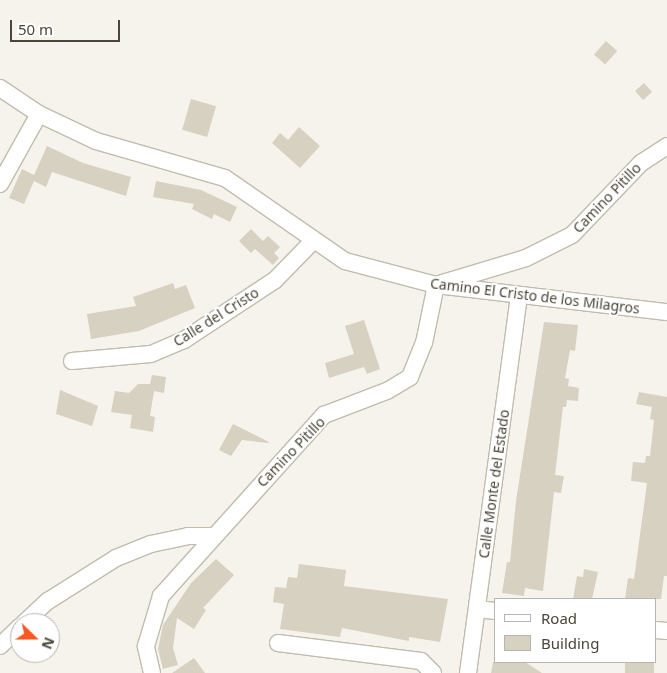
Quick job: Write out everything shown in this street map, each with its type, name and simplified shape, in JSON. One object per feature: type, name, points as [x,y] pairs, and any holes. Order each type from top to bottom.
[{"type":"street","name":"Camino El Cristo de los Milagros","points":[[0,88],[39,114],[96,141],[225,178],[345,261],[436,285],[667,312]]},
{"type":"street","points":[[0,184],[39,114]]},
{"type":"street","name":"Camino Pitillo","points":[[152,673],[146,646],[161,596],[213,536],[324,416],[387,391],[410,377],[424,343],[436,285],[526,258],[572,235],[641,163],[667,146]]},
{"type":"street","name":"Calle del Cristo","points":[[72,361],[151,354],[184,340],[275,280],[314,241]]},
{"type":"street","name":"Calle Monte del Estado","points":[[468,673],[519,296]]},
{"type":"street","points":[[35,613],[55,596],[116,558],[151,544],[188,536],[213,536]]},
{"type":"street","points":[[477,608],[494,611]]},
{"type":"street","points":[[0,646],[10,636]]},
{"type":"street","points":[[278,643],[422,661],[433,673]]},
{"type":"building","points":[[606,41],[617,51],[605,64],[594,54]]},
{"type":"building","points":[[644,83],[652,92],[643,100],[635,91]]},
{"type":"building","points":[[191,99],[216,106],[207,137],[182,130]]},
{"type":"building","points":[[299,127],[320,146],[300,168],[272,143],[280,133],[288,140]]},
{"type":"building","points":[[47,146],[83,163],[131,177],[126,196],[52,172],[46,187],[34,181],[24,204],[9,198],[22,169],[34,175]]},
{"type":"building","points":[[156,181],[201,190],[237,207],[230,222],[214,214],[212,219],[192,209],[194,204],[153,197]]},
{"type":"building","points":[[251,229],[263,241],[268,236],[280,247],[274,253],[279,258],[273,265],[255,249],[251,253],[239,241]]},
{"type":"building","points":[[173,283],[175,289],[186,285],[195,308],[139,331],[91,339],[87,314],[136,306],[133,297]]},
{"type":"building","points":[[364,320],[380,369],[367,374],[364,367],[329,378],[325,363],[354,354],[345,326]]},
{"type":"building","points":[[544,322],[578,325],[575,351],[570,350],[565,378],[569,379],[568,386],[579,388],[578,401],[567,400],[566,407],[563,407],[555,475],[564,476],[561,493],[554,492],[543,591],[525,588],[524,596],[502,593],[507,562],[510,562],[516,501]]},
{"type":"building","points":[[152,375],[166,377],[164,393],[154,391],[150,416],[155,417],[153,432],[130,428],[132,415],[111,412],[115,391],[129,393],[138,384],[150,384]]},
{"type":"building","points":[[60,390],[98,406],[92,426],[56,414]]},
{"type":"building","points":[[639,392],[667,397],[667,576],[664,576],[661,599],[625,598],[628,578],[634,579],[647,483],[631,481],[633,462],[645,463],[646,456],[650,456],[654,420],[650,419],[652,407],[636,404]]},
{"type":"building","points":[[233,424],[269,442],[242,440],[231,456],[219,450]]},
{"type":"building","points":[[216,559],[234,575],[203,608],[206,610],[194,629],[177,618],[173,648],[178,665],[163,669],[158,649],[163,625],[191,583]]},
{"type":"building","points":[[299,564],[346,570],[344,586],[448,599],[440,642],[409,637],[409,641],[342,628],[340,637],[280,629],[284,604],[273,602],[275,587],[286,588],[288,577],[297,578]]},
{"type":"building","points":[[584,569],[598,572],[592,598],[573,598],[577,576],[583,577]]},
{"type":"building","points":[[194,658],[205,673],[172,673]]},
{"type":"building","points":[[494,662],[527,663],[542,673],[491,673]]},
{"type":"building","points":[[625,663],[654,663],[654,673],[625,673]]}]
